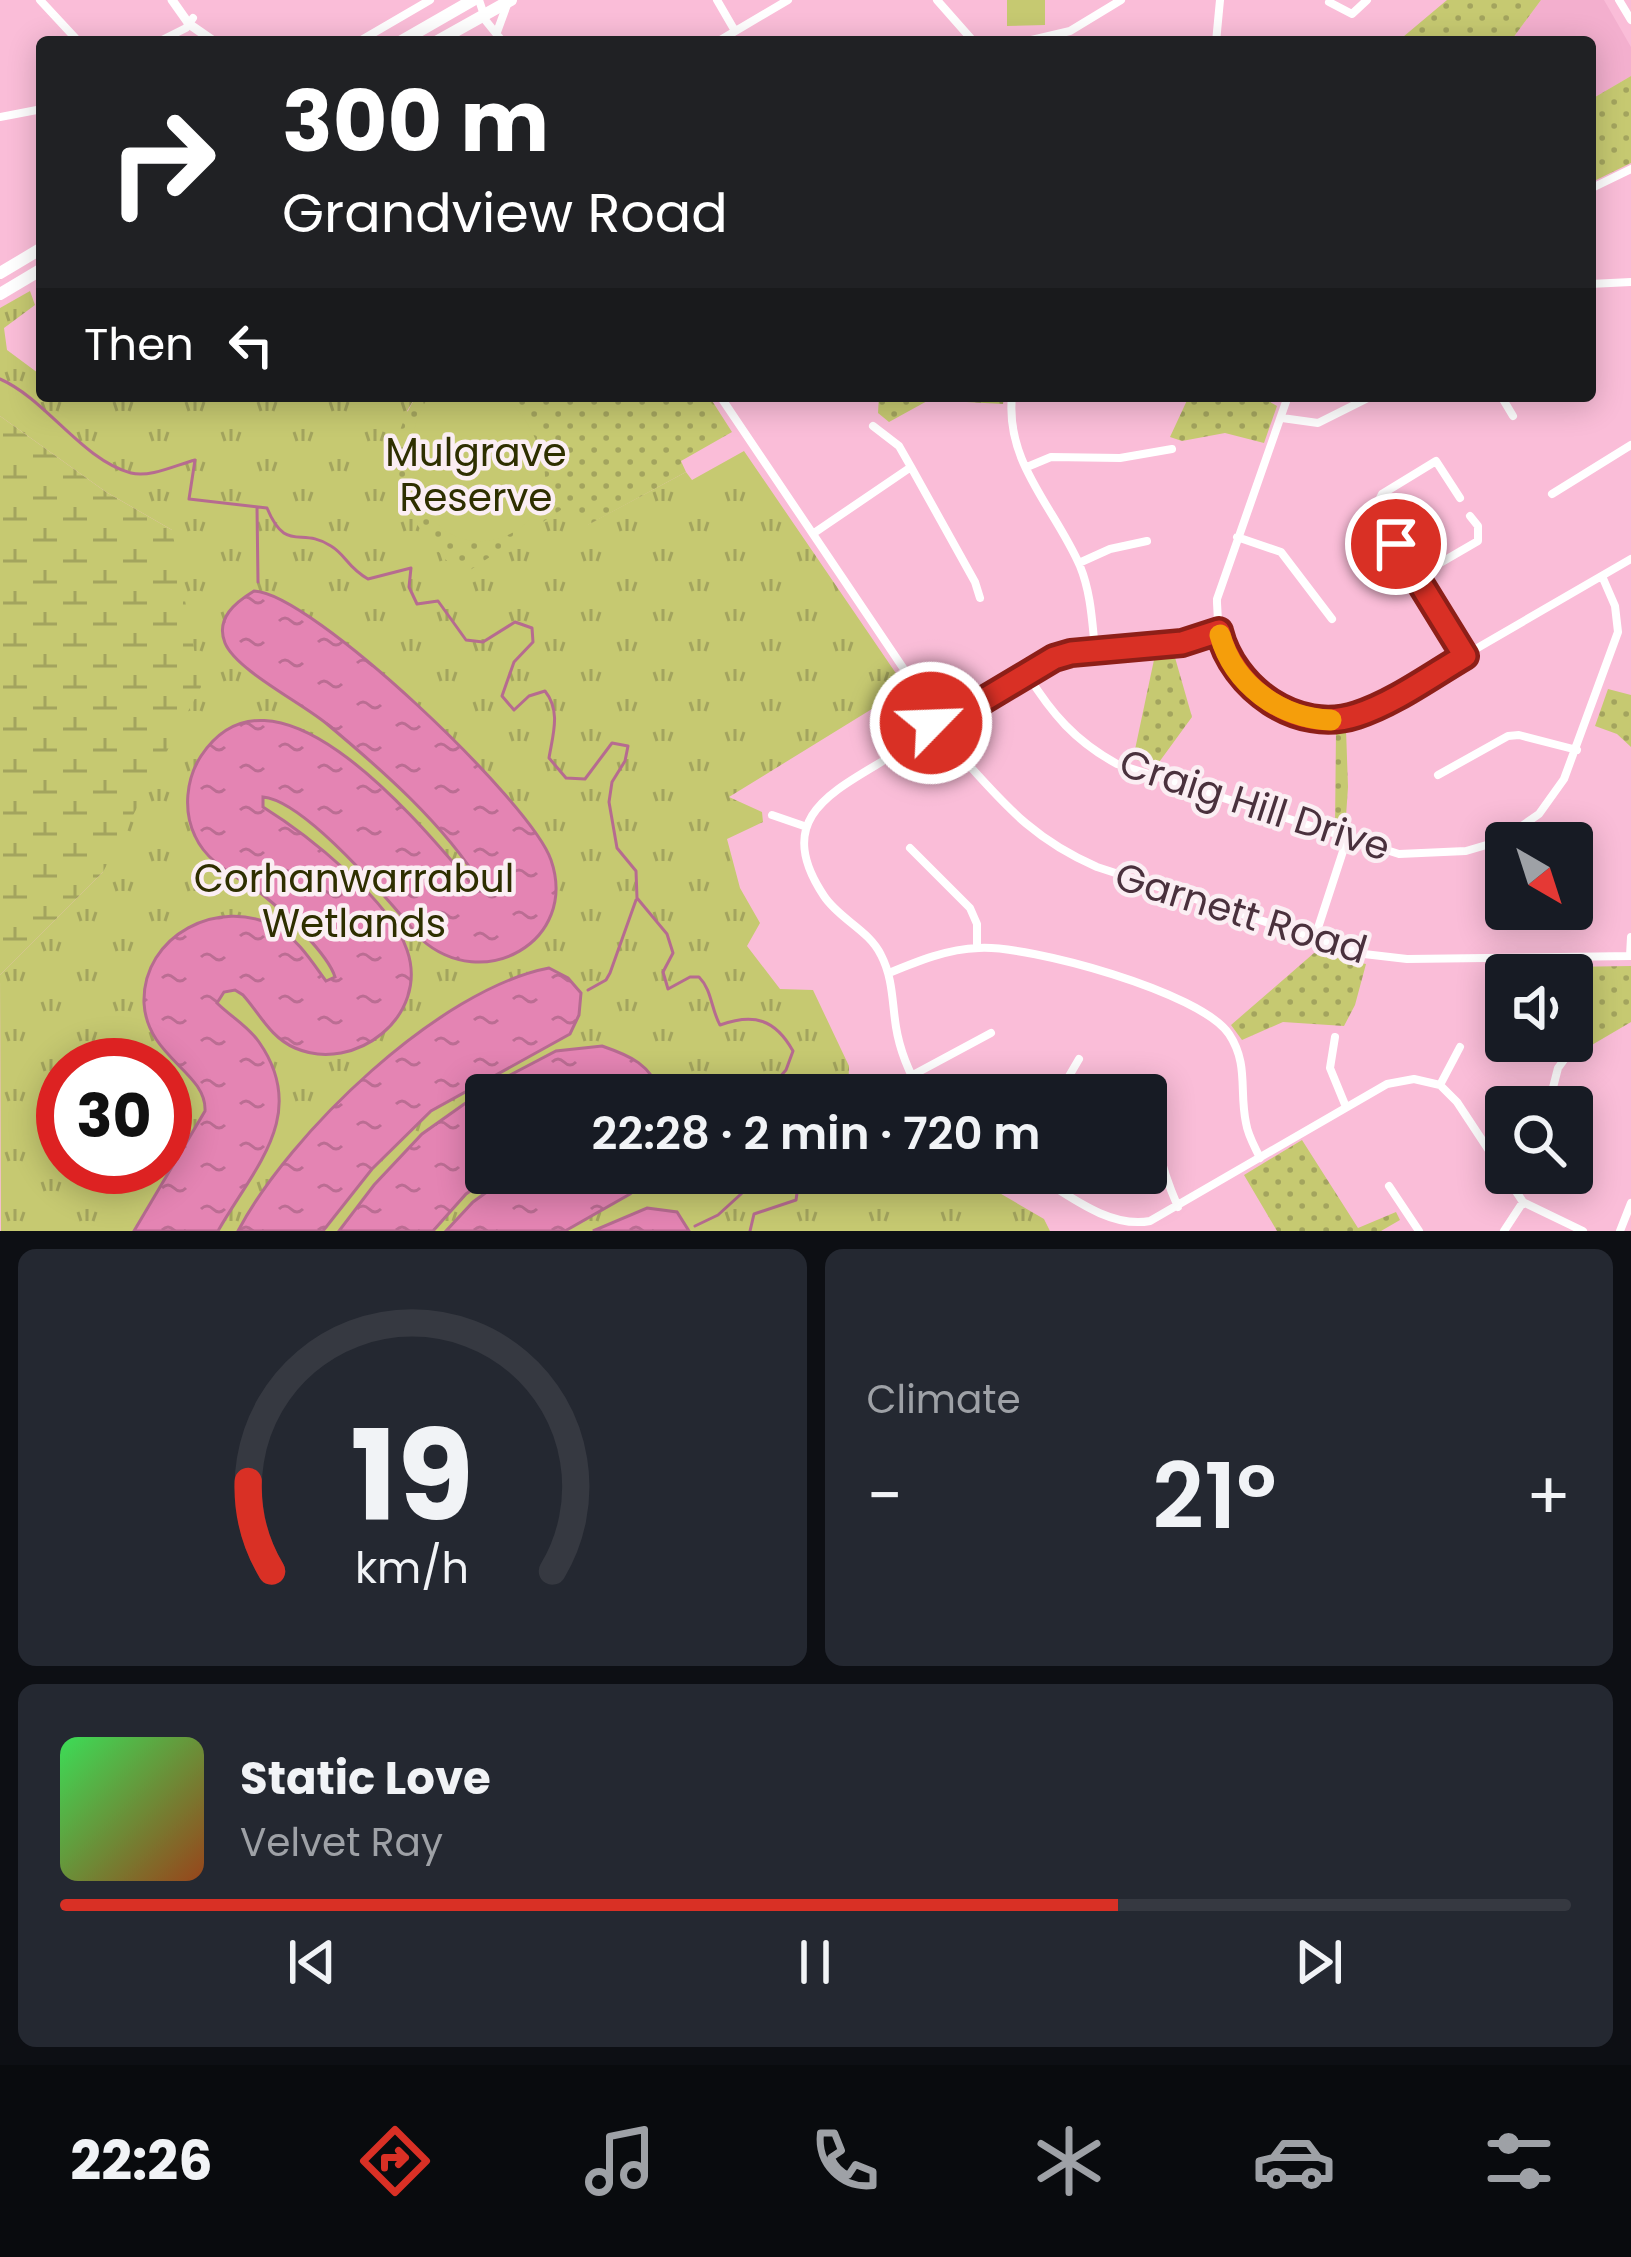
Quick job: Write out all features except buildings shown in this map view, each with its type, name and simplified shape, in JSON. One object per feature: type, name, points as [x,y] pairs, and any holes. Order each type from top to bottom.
[{"type":"highway","points":[[411,36],[476,0]]},
{"type":"highway","points":[[446,36],[510,1]]},
{"type":"highway","points":[[0,273],[36,252]]},
{"type":"highway","points":[[0,294],[36,273]]},
{"type":"street","points":[[40,0],[73,36]]},
{"type":"street","points":[[176,0],[208,36]]},
{"type":"street","points":[[368,36],[430,0]]},
{"type":"street","points":[[476,0],[499,36]]},
{"type":"street","points":[[717,0],[735,31]]},
{"type":"street","points":[[727,36],[788,0]]},
{"type":"street","points":[[937,0],[968,36]]},
{"type":"street","points":[[1059,36],[1120,0]]},
{"type":"street","points":[[1217,36],[1224,0]]},
{"type":"street","points":[[1329,2],[1352,14],[1367,0]]},
{"type":"street","points":[[1619,0],[1631,20]]},
{"type":"street","points":[[497,32],[510,1]]},
{"type":"street","points":[[168,36],[190,21]]},
{"type":"street","points":[[0,117],[36,110]]},
{"type":"street","points":[[1596,186],[1631,170]]},
{"type":"street","points":[[1596,284],[1631,282]]},
{"type":"street","name":"Garnett Road","points":[[723,402],[920,693],[935,728],[1006,809],[1043,839],[1077,859],[1364,954],[1407,959],[1630,956]]},
{"type":"street","points":[[1011,402],[1009,422],[1016,452],[1079,563],[1089,590],[1095,649]]},
{"type":"street","points":[[1286,402],[1219,589],[1220,633],[1234,666],[1265,699],[1291,712],[1319,719],[1372,709],[1631,559]]},
{"type":"street","points":[[1282,418],[1318,423],[1360,402]]},
{"type":"street","points":[[1505,402],[1513,416]]},
{"type":"street","points":[[872,426],[899,446],[980,598]]},
{"type":"street","points":[[1552,494],[1631,445]]},
{"type":"street","points":[[1026,468],[1051,457],[1120,458],[1172,449]]},
{"type":"street","points":[[1460,498],[1436,461],[1378,497],[1377,511],[1465,656]]},
{"type":"street","points":[[814,533],[911,467]]},
{"type":"street","points":[[1416,577],[1473,546],[1479,534],[1470,516]]},
{"type":"street","points":[[1237,537],[1281,552],[1333,620]]},
{"type":"street","points":[[1079,563],[1110,549],[1147,541]]},
{"type":"street","name":"Craig Hill Drive","points":[[1530,822],[1552,799],[1576,750],[1618,632],[1615,606],[1602,576]]},
{"type":"street","points":[[909,1074],[896,1028],[889,973],[879,950],[832,908],[812,877],[804,826],[829,795],[1054,658],[1220,633]]},
{"type":"street","name":"Craig Hill Drive","points":[[1027,674],[1058,721],[1090,749],[1117,764],[1399,854],[1466,851],[1485,845]]},
{"type":"street","name":"Garnett Road","points":[[920,693],[948,720],[964,759]]},
{"type":"street","points":[[935,728],[948,720]]},
{"type":"street","points":[[1438,775],[1508,736],[1576,750]]},
{"type":"street","points":[[772,815],[804,826]]},
{"type":"street","points":[[1314,940],[1347,839]]},
{"type":"street","points":[[910,848],[970,908],[977,924],[977,948]]},
{"type":"street","points":[[1630,956],[1631,937]]},
{"type":"street","points":[[889,973],[947,952],[977,948],[1037,952],[1205,1010],[1225,1028],[1239,1052],[1245,1078],[1245,1118],[1260,1158]]},
{"type":"street","points":[[914,1074],[991,1033]]},
{"type":"street","points":[[1335,1037],[1330,1068],[1346,1107]]},
{"type":"street","points":[[1440,1085],[1460,1047]]},
{"type":"street","points":[[1070,1074],[1079,1059]]},
{"type":"street","points":[[1068,1194],[1137,1227],[1402,1079],[1440,1085],[1485,1141]]},
{"type":"street","points":[[1167,1180],[1178,1207]]},
{"type":"street","points":[[1389,1186],[1419,1231]]},
{"type":"street","points":[[1519,1194],[1523,1202],[1583,1231]]},
{"type":"street","points":[[1504,1231],[1523,1202]]},
{"type":"street","points":[[1620,1231],[1631,1203]]},
{"type":"shaded area","points":[[1541,0],[1604,0],[1631,47],[1631,76],[1596,96],[1596,36],[1514,36]]},
{"type":"green space","points":[[1007,0],[1045,0],[1045,25],[1007,26]]},
{"type":"green space","points":[[1447,0],[1541,0],[1514,36],[1404,36]]},
{"type":"green space","points":[[1631,76],[1631,163],[1596,180],[1596,96]]},
{"type":"green space","name":"Corhanwarrabul Wetlands","points":[[30,291],[35,305],[4,328],[7,350],[36,372],[36,402],[412,402],[407,411],[571,504],[587,525],[686,472],[692,480],[744,451],[906,688],[729,797],[762,812],[763,822],[727,839],[740,888],[760,923],[747,946],[780,989],[813,990],[849,1074],[465,1074],[465,1194],[1001,1194],[1044,1219],[1050,1231],[1,1231],[0,975],[103,872],[172,530],[106,492],[0,416],[0,308]]},
{"type":"green space","name":"Mulgrave Reserve","points":[[413,402],[713,402],[732,432],[681,461],[686,472],[586,526],[570,504],[461,576],[424,534],[400,494],[395,450]]},
{"type":"green space","points":[[426,402],[509,402],[516,408],[536,440],[544,488],[535,512],[518,530],[495,540],[470,540],[446,531],[426,510],[412,455]]},
{"type":"green space","points":[[879,402],[925,402],[889,422],[878,413]]},
{"type":"green space","points":[[1186,402],[1270,402],[1277,406],[1264,443],[1225,433],[1182,441],[1170,437]]},
{"type":"green space","points":[[0,416],[106,492],[172,530],[201,687],[103,872],[0,975]]},
{"type":"green space","points":[[1174,654],[1192,717],[1157,765],[1133,759],[1155,655]]},
{"type":"green space","points":[[1608,689],[1631,695],[1631,747],[1617,734],[1595,726]]},
{"type":"green space","points":[[1346,729],[1345,831],[1335,828],[1336,730]]},
{"type":"green space","points":[[1314,953],[1366,964],[1344,1026],[1283,1022],[1242,1040],[1231,1025]]},
{"type":"green space","points":[[1631,966],[1631,1022],[1593,1044],[1593,967]]},
{"type":"green space","points":[[1302,1140],[1358,1228],[1396,1212],[1400,1220],[1381,1231],[1277,1231],[1244,1175]]},
{"type":"water","points":[[254,591],[283,601],[322,626],[417,704],[535,832],[551,860],[556,889],[551,914],[539,935],[520,951],[497,960],[471,962],[446,955],[421,939],[324,834],[281,803],[263,797],[263,807],[324,851],[384,910],[407,950],[408,997],[382,1034],[341,1053],[318,1054],[286,1043],[243,995],[235,990],[224,992],[217,1003],[255,1036],[273,1069],[279,1094],[271,1141],[218,1231],[134,1231],[156,1194],[192,1194],[192,1133],[205,1111],[192,1080],[192,1038],[155,1038],[148,1022],[147,979],[156,958],[188,928],[231,916],[276,927],[304,951],[326,981],[335,977],[293,922],[201,846],[191,826],[188,795],[201,756],[232,727],[268,721],[307,733],[386,791],[474,887],[482,886],[431,820],[390,779],[327,724],[232,653],[223,626],[234,606]]},
{"type":"water","points":[[549,968],[568,978],[581,993],[579,1015],[570,1034],[498,1074],[465,1074],[465,1092],[431,1111],[372,1169],[323,1231],[238,1231],[293,1152],[371,1071],[461,1004],[506,981]]},
{"type":"water","points":[[602,1046],[650,1074],[512,1074],[556,1051]]},
{"type":"water","points":[[465,1103],[466,1194],[433,1231],[339,1231],[374,1185],[422,1134]]},
{"type":"water","points":[[484,1194],[630,1194],[565,1231],[446,1231]]},
{"type":"water","points":[[647,1208],[677,1212],[689,1231],[593,1231]]},
{"type":"waterway","points":[[0,379],[113,466],[146,474],[195,460],[189,499],[267,508],[281,531],[331,546],[368,579],[411,568],[409,587],[417,604],[438,601],[466,640],[483,642],[515,622],[532,628],[533,642],[514,662],[502,696],[514,710],[529,696],[545,691],[554,715],[549,758],[566,778],[585,779],[612,743],[628,746],[609,802],[617,848],[636,871],[637,898],[667,934],[673,953],[663,972],[668,989],[699,977],[720,1025],[753,1020],[771,1026],[793,1051],[782,1074]]},
{"type":"waterway","points":[[257,507],[258,582]]},
{"type":"waterway","points":[[588,990],[610,973],[636,900]]},
{"type":"waterway","points":[[695,1226],[718,1215],[741,1194]]},
{"type":"waterway","points":[[750,1231],[754,1214],[796,1200],[797,1194]]},
{"type":"slow traffic","points":[[1220,635],[1234,666],[1265,699],[1291,712],[1331,720]]},
{"type":"route","points":[[931,723],[938,714],[967,710],[1054,658],[1095,649],[1182,643],[1219,631],[1234,666],[1265,699],[1319,719],[1354,716],[1465,656],[1396,544]]}]
